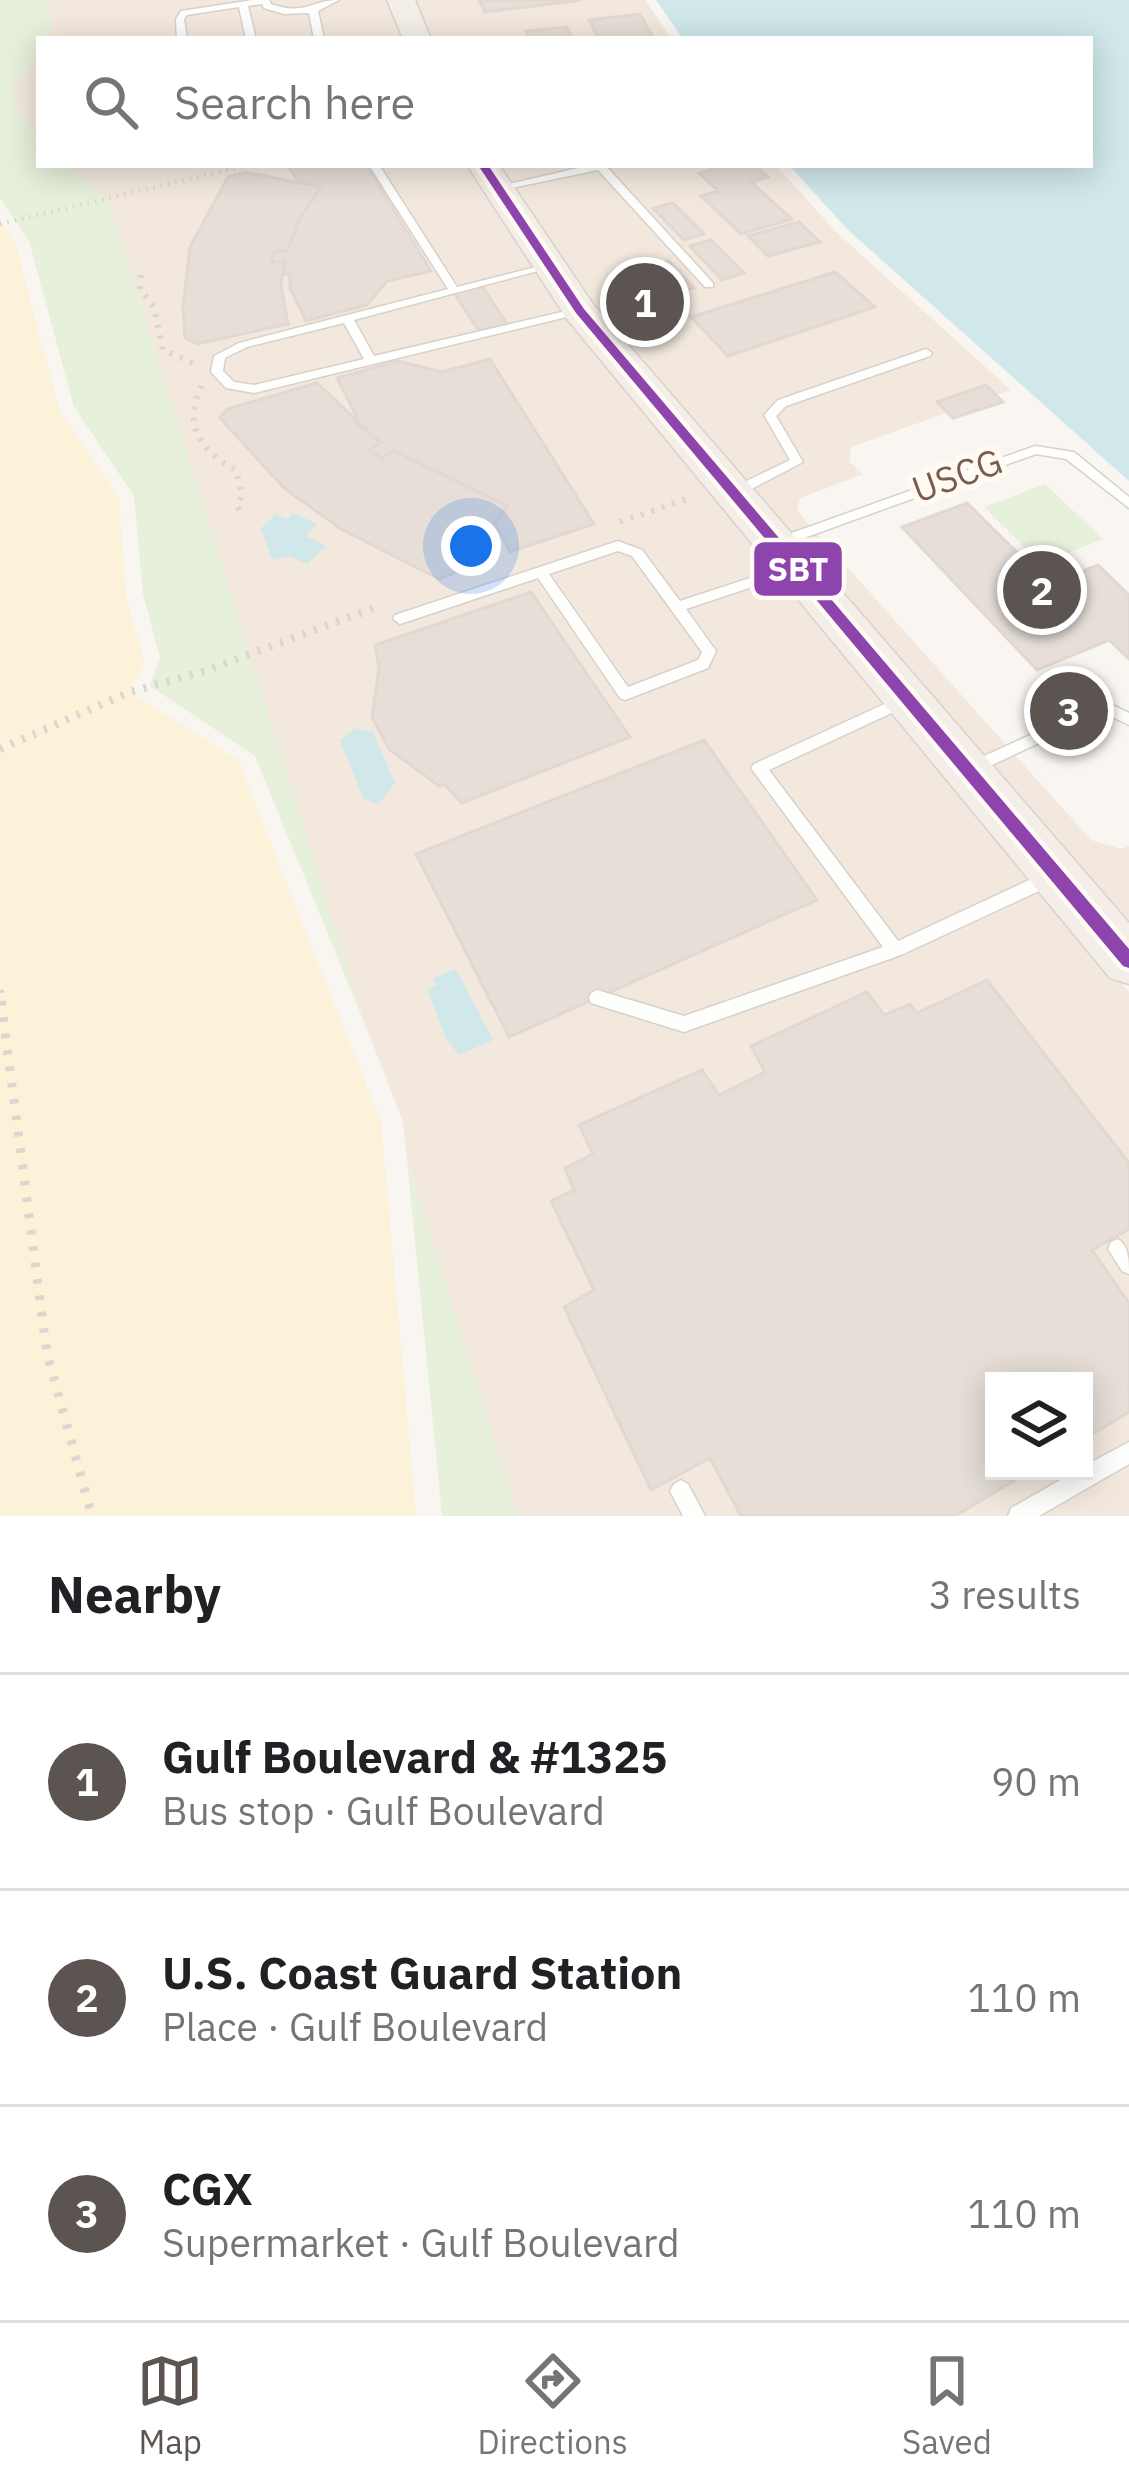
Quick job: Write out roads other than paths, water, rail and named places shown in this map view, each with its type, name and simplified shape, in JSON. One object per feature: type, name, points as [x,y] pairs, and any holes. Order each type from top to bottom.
[{"type":"main road","points":[[401,0],[416,36]]},
{"type":"main road","points":[[490,176],[580,310],[1129,962]]},
{"type":"lane","points":[[182,36],[179,20],[184,13],[265,1],[283,12],[314,10],[335,0]]},
{"type":"lane","points":[[243,4],[250,36]]},
{"type":"lane","points":[[314,10],[318,36]]},
{"type":"lane","points":[[376,168],[453,289]]},
{"type":"lane","points":[[490,176],[578,168]]},
{"type":"lane","points":[[602,168],[710,285]]},
{"type":"lane","points":[[548,267],[348,319],[241,340],[216,365],[221,379],[241,388],[580,310]]},
{"type":"lane","points":[[348,319],[370,359]]},
{"type":"lane","points":[[732,494],[797,462],[770,415],[782,403],[926,353]]},
{"type":"lane","name":"USCG","points":[[677,607],[784,556],[1035,450],[1070,455],[1129,504]]},
{"type":"lane","points":[[400,619],[618,545],[637,553],[709,651],[703,664],[625,694],[541,572]]},
{"type":"lane","points":[[895,950],[759,768],[906,700]]},
{"type":"lane","points":[[966,771],[1104,707],[1129,719]]},
{"type":"lane","points":[[597,998],[684,1024],[895,950],[1056,875]]},
{"type":"lane","points":[[1018,1516],[1129,1452]]},
{"type":"lane","points":[[681,1491],[694,1516]]},
{"type":"water","points":[[656,0],[1129,0],[1129,481],[847,229],[792,168],[1093,168],[1093,36],[681,36]]},
{"type":"water","points":[[293,513],[317,524],[306,536],[326,546],[307,564],[290,556],[272,560],[261,528],[276,514],[287,519]]},
{"type":"water","points":[[355,728],[373,732],[395,783],[378,805],[363,798],[340,740]]},
{"type":"water","points":[[456,969],[493,1040],[459,1055],[446,1039],[427,989],[437,985],[433,978]]},
{"type":"place","name":"Gulf Boulevard & #1325","points":[[645,302]]},
{"type":"place","name":"U.S. Coast Guard Station","points":[[1042,590]]},
{"type":"place","name":"CGX","points":[[1069,711]]}]
